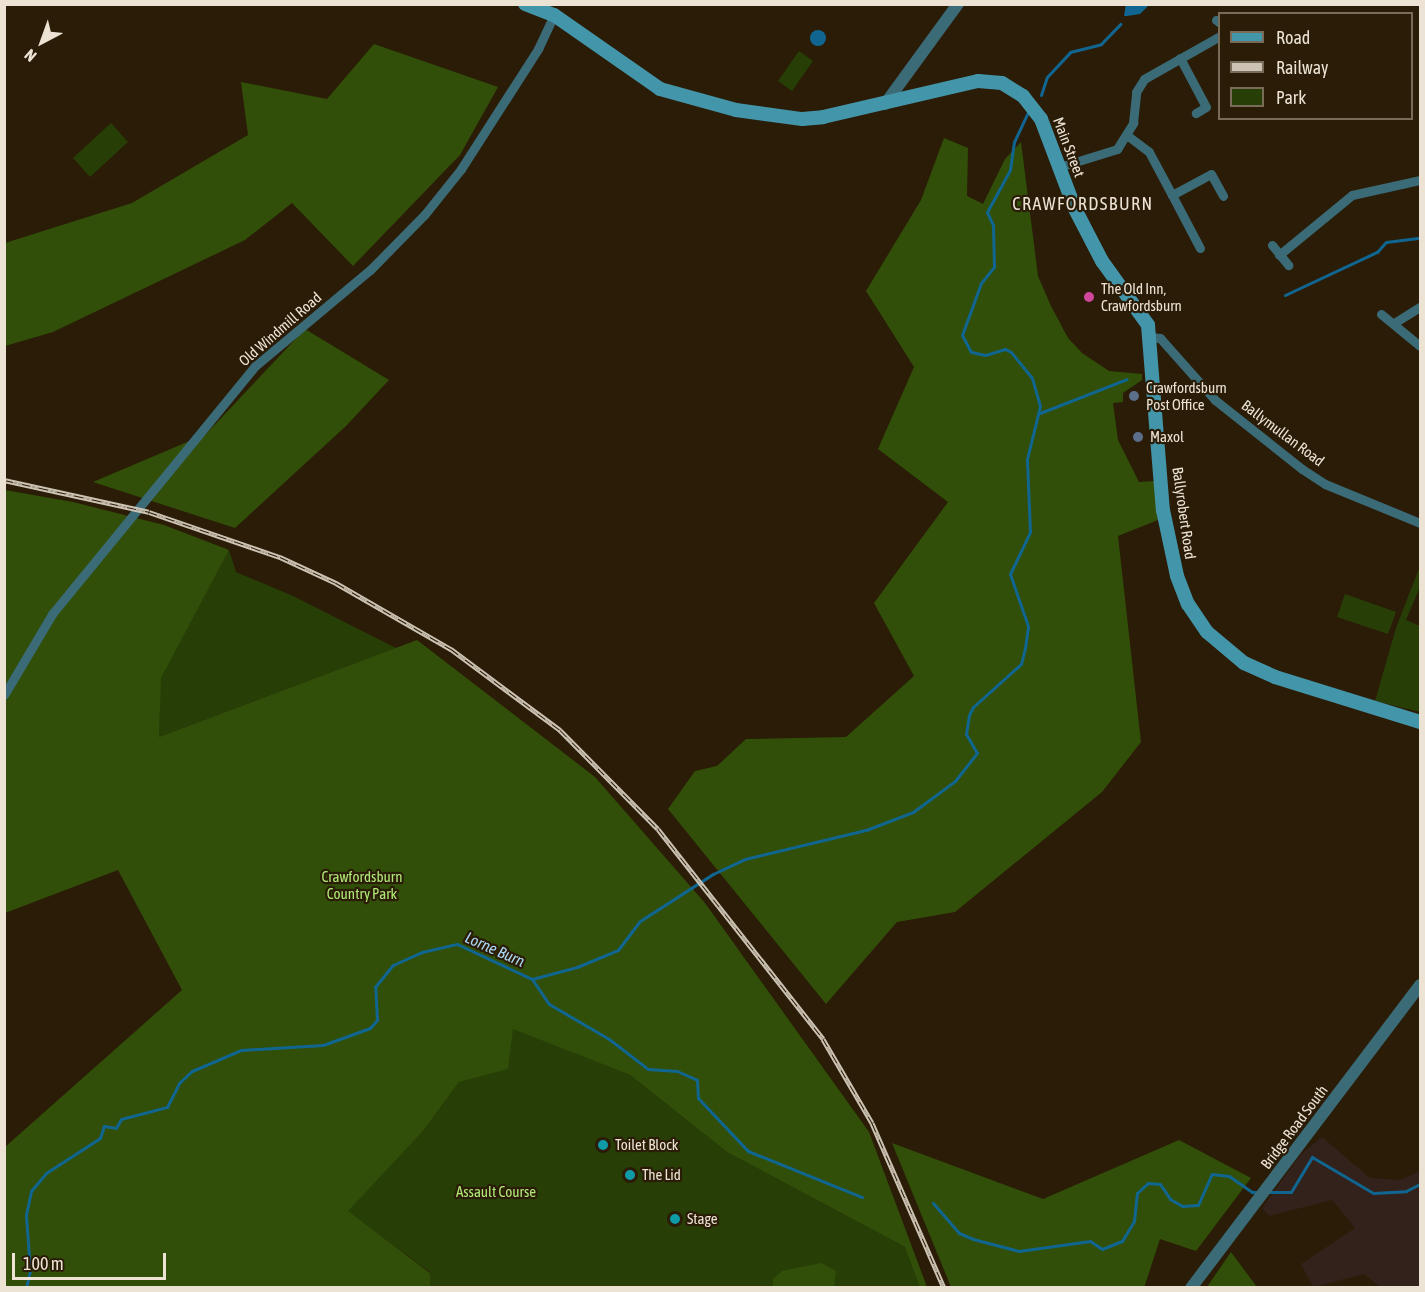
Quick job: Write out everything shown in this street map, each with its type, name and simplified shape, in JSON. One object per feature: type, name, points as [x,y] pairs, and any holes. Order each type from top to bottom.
[{"type":"main road","name":"Main Street","points":[[525,4],[554,15],[660,89],[691,100],[802,119],[885,104],[978,81],[1002,83],[1023,96],[1036,110],[1102,261],[1148,325],[1150,337]]},
{"type":"main road","name":"Ballyrobert Road","points":[[1150,337],[1168,541],[1188,604],[1207,632],[1244,663],[1275,677],[1420,722]]},
{"type":"street","points":[[885,104],[957,4]]},
{"type":"street","name":"Old Windmill Road","points":[[4,695],[52,614],[255,366],[370,270],[454,178],[514,90],[554,15]]},
{"type":"street","points":[[1059,167],[1106,155],[1128,136],[1136,92],[1144,79],[1218,37]]},
{"type":"street","points":[[1180,58],[1206,107]]},
{"type":"street","points":[[1196,113],[1216,102]]},
{"type":"street","points":[[1128,136],[1149,152],[1200,248]]},
{"type":"street","points":[[1172,195],[1209,170],[1223,196]]},
{"type":"street","points":[[1280,255],[1352,195],[1420,180]]},
{"type":"street","points":[[1272,245],[1288,265]]},
{"type":"street","points":[[1394,323],[1420,307]]},
{"type":"street","points":[[1381,314],[1420,346]]},
{"type":"street","name":"Ballymullan Road","points":[[1150,337],[1160,338],[1215,400],[1325,484],[1420,524]]},
{"type":"street","name":"Bridge Road South","points":[[1191,1287],[1420,985]]},
{"type":"shaded area","points":[[1322,1137],[1370,1178],[1400,1180],[1420,1171],[1420,1287],[1380,1287],[1364,1274],[1313,1287],[1301,1264],[1355,1228],[1332,1200],[1269,1216],[1262,1208],[1300,1155]]},
{"type":"green space","points":[[374,44],[498,87],[460,155],[353,266],[292,203],[245,240],[53,332],[5,346],[5,243],[132,203],[248,135],[241,82],[327,99]]},
{"type":"green space","points":[[799,51],[813,61],[792,91],[778,81]]},
{"type":"green space","points":[[111,123],[128,142],[90,177],[73,158]]},
{"type":"green space","points":[[944,138],[968,148],[967,196],[983,204],[1005,159],[1021,142],[1038,276],[1051,306],[1068,338],[1082,353],[1109,371],[1142,374],[1142,380],[1123,393],[1123,402],[1113,403],[1118,440],[1139,482],[1155,481],[1158,520],[1118,536],[1141,742],[1102,792],[955,912],[897,922],[826,1004],[668,809],[695,771],[717,766],[746,739],[846,737],[914,676],[874,603],[948,502],[878,449],[914,367],[866,291],[921,200]]},
{"type":"green space","points":[[305,329],[389,380],[346,426],[235,528],[93,482],[206,434]]},
{"type":"green space","name":"Crawfordsburn Country Park","points":[[5,490],[73,502],[164,525],[229,550],[161,678],[159,737],[417,640],[595,777],[705,903],[869,1132],[927,1287],[920,1287],[905,1247],[727,1152],[630,1075],[513,1029],[508,1069],[459,1082],[424,1130],[348,1211],[430,1273],[430,1287],[5,1287],[5,1147],[182,990],[118,870],[5,913]]},
{"type":"green space","points":[[229,550],[236,572],[293,596],[396,648],[159,737],[160,678]]},
{"type":"green space","points":[[1420,566],[1420,587],[1406,620],[1420,626],[1420,712],[1375,701],[1396,628]]},
{"type":"green space","points":[[1345,594],[1396,612],[1388,634],[1337,617]]},
{"type":"green space","name":"Assault Course","points":[[512,1028],[630,1075],[727,1152],[905,1247],[925,1287],[430,1287],[430,1272],[347,1211],[424,1130],[459,1082]]},
{"type":"green space","points":[[1179,1140],[1251,1178],[1196,1251],[1160,1239],[1144,1288],[951,1287],[892,1143],[1043,1199]]},
{"type":"green space","points":[[1231,1252],[1257,1287],[1207,1287]]},
{"type":"green space","points":[[821,1263],[836,1271],[834,1287],[773,1287],[773,1279],[782,1271]]},
{"type":"water","points":[[1126,4],[1149,5],[1140,14],[1124,16]]},
{"type":"water","points":[[818,30],[824,32],[826,38],[824,44],[818,46],[812,44],[810,38],[812,32]]},
{"type":"waterway","points":[[1041,95],[1047,77],[1070,52],[1101,44],[1120,24]]},
{"type":"waterway","points":[[532,979],[577,967],[618,950],[640,921],[713,874],[745,859],[866,830],[913,812],[955,781],[977,753],[966,734],[969,715],[973,707],[1021,664],[1025,648],[1028,626],[1010,574],[1030,532],[1027,459],[1040,406],[1032,378],[1011,352],[1005,349],[985,355],[971,352],[962,335],[981,283],[994,267],[993,225],[987,212],[1010,170],[1014,142],[1029,110]]},
{"type":"waterway","points":[[1285,295],[1377,252],[1386,242],[1420,238]]},
{"type":"waterway","points":[[1040,413],[1127,379]]},
{"type":"waterway","name":"Lorne Burn","points":[[26,1288],[30,1271],[26,1215],[31,1191],[46,1173],[100,1138],[104,1126],[116,1128],[121,1119],[167,1107],[179,1083],[192,1071],[241,1050],[323,1045],[370,1028],[377,1020],[375,987],[393,965],[422,952],[457,944],[532,979],[549,1004],[609,1039],[648,1069],[677,1071],[697,1080],[698,1098],[748,1151],[862,1197]]},
{"type":"waterway","name":"Lorne Burn","points":[[1267,1192],[1291,1192],[1312,1157],[1373,1193],[1406,1191],[1420,1184]]},
{"type":"waterway","name":"Lorne Burn","points":[[933,1203],[959,1233],[973,1239],[1019,1251],[1090,1241],[1102,1249],[1122,1241],[1134,1221],[1137,1193],[1148,1183],[1160,1184],[1170,1199],[1182,1206],[1198,1205],[1212,1174],[1229,1176],[1252,1192],[1258,1192]]},
{"type":"railway","points":[[4,480],[149,512],[280,557],[336,583],[451,649],[560,730],[658,829],[823,1039],[872,1123],[944,1288]]},
{"type":"place","name":"The Old Inn, Crawfordsburn","points":[[1089,297]]},
{"type":"place","name":"Crawfordsburn Post Office","points":[[1134,396]]},
{"type":"place","name":"Maxol","points":[[1138,437]]},
{"type":"place","name":"Toilet Block","points":[[603,1145]]},
{"type":"place","name":"The Lid","points":[[630,1175]]},
{"type":"place","name":"Stage","points":[[675,1219]]},
{"type":"district","name":"CRAWFORDSBURN","points":[[1083,204]]}]
